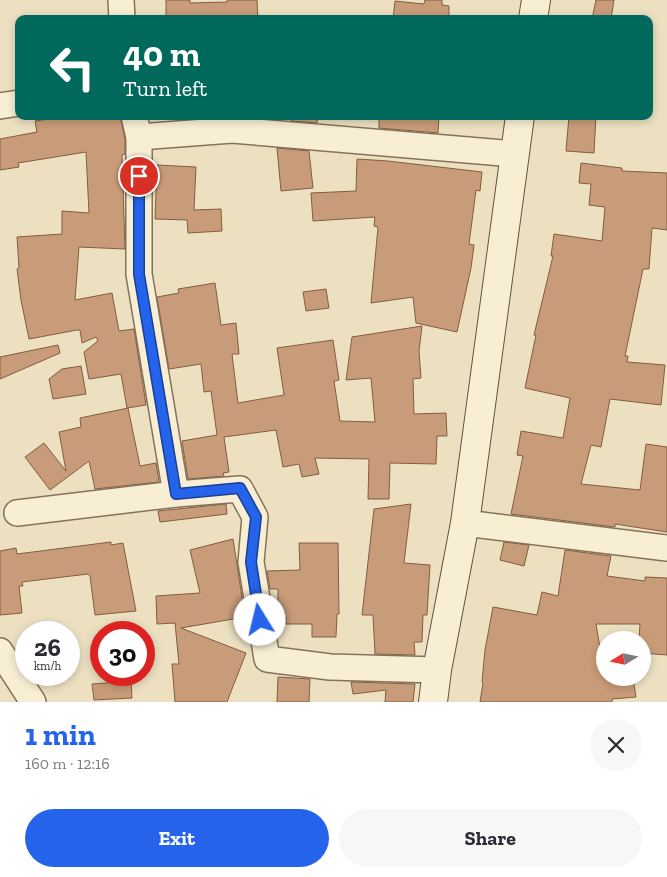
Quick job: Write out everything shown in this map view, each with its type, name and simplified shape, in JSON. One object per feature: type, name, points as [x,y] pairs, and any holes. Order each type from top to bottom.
[{"type":"main road","points":[[534,15],[536,0]]},
{"type":"main road","points":[[433,702],[437,670],[465,523],[519,120]]},
{"type":"street","points":[[121,0],[122,15]]},
{"type":"street","points":[[0,106],[15,104]]},
{"type":"street","points":[[176,494],[139,274],[137,126],[232,130],[514,154]]},
{"type":"street","points":[[17,513],[240,488],[256,517],[251,562],[267,659],[330,667],[437,670]]},
{"type":"street","points":[[465,523],[667,548]]},
{"type":"street","points":[[0,651],[33,702]]},
{"type":"building","points":[[166,0],[190,0],[190,3],[257,0],[258,15],[166,15]]},
{"type":"building","points":[[425,0],[442,0],[442,5],[449,6],[449,15],[393,15],[395,1],[424,4]]},
{"type":"building","points":[[596,0],[614,0],[612,15],[593,15]]},
{"type":"building","points":[[121,120],[125,139],[125,154],[122,155],[125,249],[79,247],[75,300],[112,293],[119,331],[134,329],[146,405],[127,408],[121,374],[89,379],[84,352],[98,341],[96,337],[82,343],[80,330],[77,330],[29,339],[17,269],[19,268],[17,237],[62,234],[62,211],[89,213],[86,152],[18,163],[19,167],[0,170],[0,139],[37,132],[35,121]]},
{"type":"building","points":[[291,120],[318,120],[317,123]]},
{"type":"building","points":[[379,120],[439,120],[438,133],[379,128]]},
{"type":"building","points":[[569,120],[596,120],[594,153],[566,151]]},
{"type":"building","points":[[277,148],[309,151],[313,188],[281,191]]},
{"type":"building","points":[[357,159],[482,172],[480,191],[476,190],[469,244],[474,245],[471,268],[457,332],[416,323],[413,297],[371,303],[378,227],[374,226],[375,217],[313,221],[311,193],[356,191]]},
{"type":"building","points":[[581,163],[622,168],[622,171],[667,173],[667,230],[652,228],[649,269],[643,269],[625,356],[628,356],[627,362],[665,365],[661,405],[610,399],[601,447],[591,445],[581,484],[640,490],[646,444],[667,447],[667,532],[615,524],[615,527],[511,514],[523,456],[517,455],[521,431],[563,438],[570,398],[525,388],[536,335],[534,335],[553,256],[551,256],[554,234],[602,241],[605,207],[589,205],[591,184],[579,183]]},
{"type":"building","points":[[157,165],[196,167],[194,210],[221,209],[222,231],[188,233],[187,220],[155,219]]},
{"type":"building","points":[[215,283],[221,325],[236,323],[239,354],[232,354],[238,403],[284,395],[277,348],[333,340],[339,380],[334,381],[340,421],[375,422],[371,378],[346,380],[352,337],[422,326],[419,351],[421,378],[413,379],[414,414],[446,413],[447,436],[437,436],[436,464],[390,463],[389,499],[368,499],[369,459],[315,458],[319,474],[302,477],[299,464],[283,467],[276,430],[224,437],[229,472],[223,473],[224,476],[188,479],[182,441],[217,435],[211,391],[204,392],[201,364],[169,369],[157,297],[179,293],[178,289]]},
{"type":"building","points":[[326,289],[329,308],[306,311],[303,292]]},
{"type":"building","points":[[58,345],[60,353],[0,379],[0,357]]},
{"type":"building","points":[[81,366],[86,394],[53,399],[49,379],[62,369]]},
{"type":"building","points":[[128,408],[140,466],[156,463],[159,482],[95,489],[89,461],[50,490],[25,457],[44,443],[66,471],[59,432],[81,427],[80,418]]},
{"type":"building","points":[[226,504],[227,514],[160,522],[158,511]]},
{"type":"building","points":[[411,504],[404,563],[430,565],[427,615],[423,615],[422,642],[414,642],[415,655],[375,654],[373,615],[362,615],[374,509]]},
{"type":"building","points":[[233,539],[245,617],[181,628],[246,653],[227,702],[175,702],[172,664],[179,664],[175,623],[157,624],[156,596],[200,593],[190,550]]},
{"type":"building","points":[[111,542],[111,545],[123,543],[136,611],[95,615],[90,576],[88,574],[22,582],[23,586],[19,586],[22,613],[0,615],[0,551],[16,548],[17,554]]},
{"type":"building","points":[[504,542],[529,545],[524,566],[500,560]]},
{"type":"building","points":[[299,543],[338,543],[339,614],[337,614],[336,637],[312,637],[312,624],[286,624],[286,617],[278,617],[278,589],[270,589],[267,571],[300,570]]},
{"type":"building","points":[[565,550],[611,556],[607,576],[645,581],[645,577],[667,578],[667,655],[651,654],[651,631],[640,631],[640,624],[596,624],[596,686],[634,686],[636,697],[612,699],[612,702],[480,702],[485,650],[493,607],[537,615],[542,592],[558,596]]},
{"type":"building","points":[[278,677],[310,679],[309,702],[277,702]]},
{"type":"building","points":[[351,682],[415,684],[413,702],[385,702],[386,690],[353,694]]},
{"type":"building","points":[[92,686],[131,686],[132,698],[94,700]]},
{"type":"route","points":[[139,176],[139,274],[176,494],[240,488],[256,517],[251,562],[260,620]]}]
